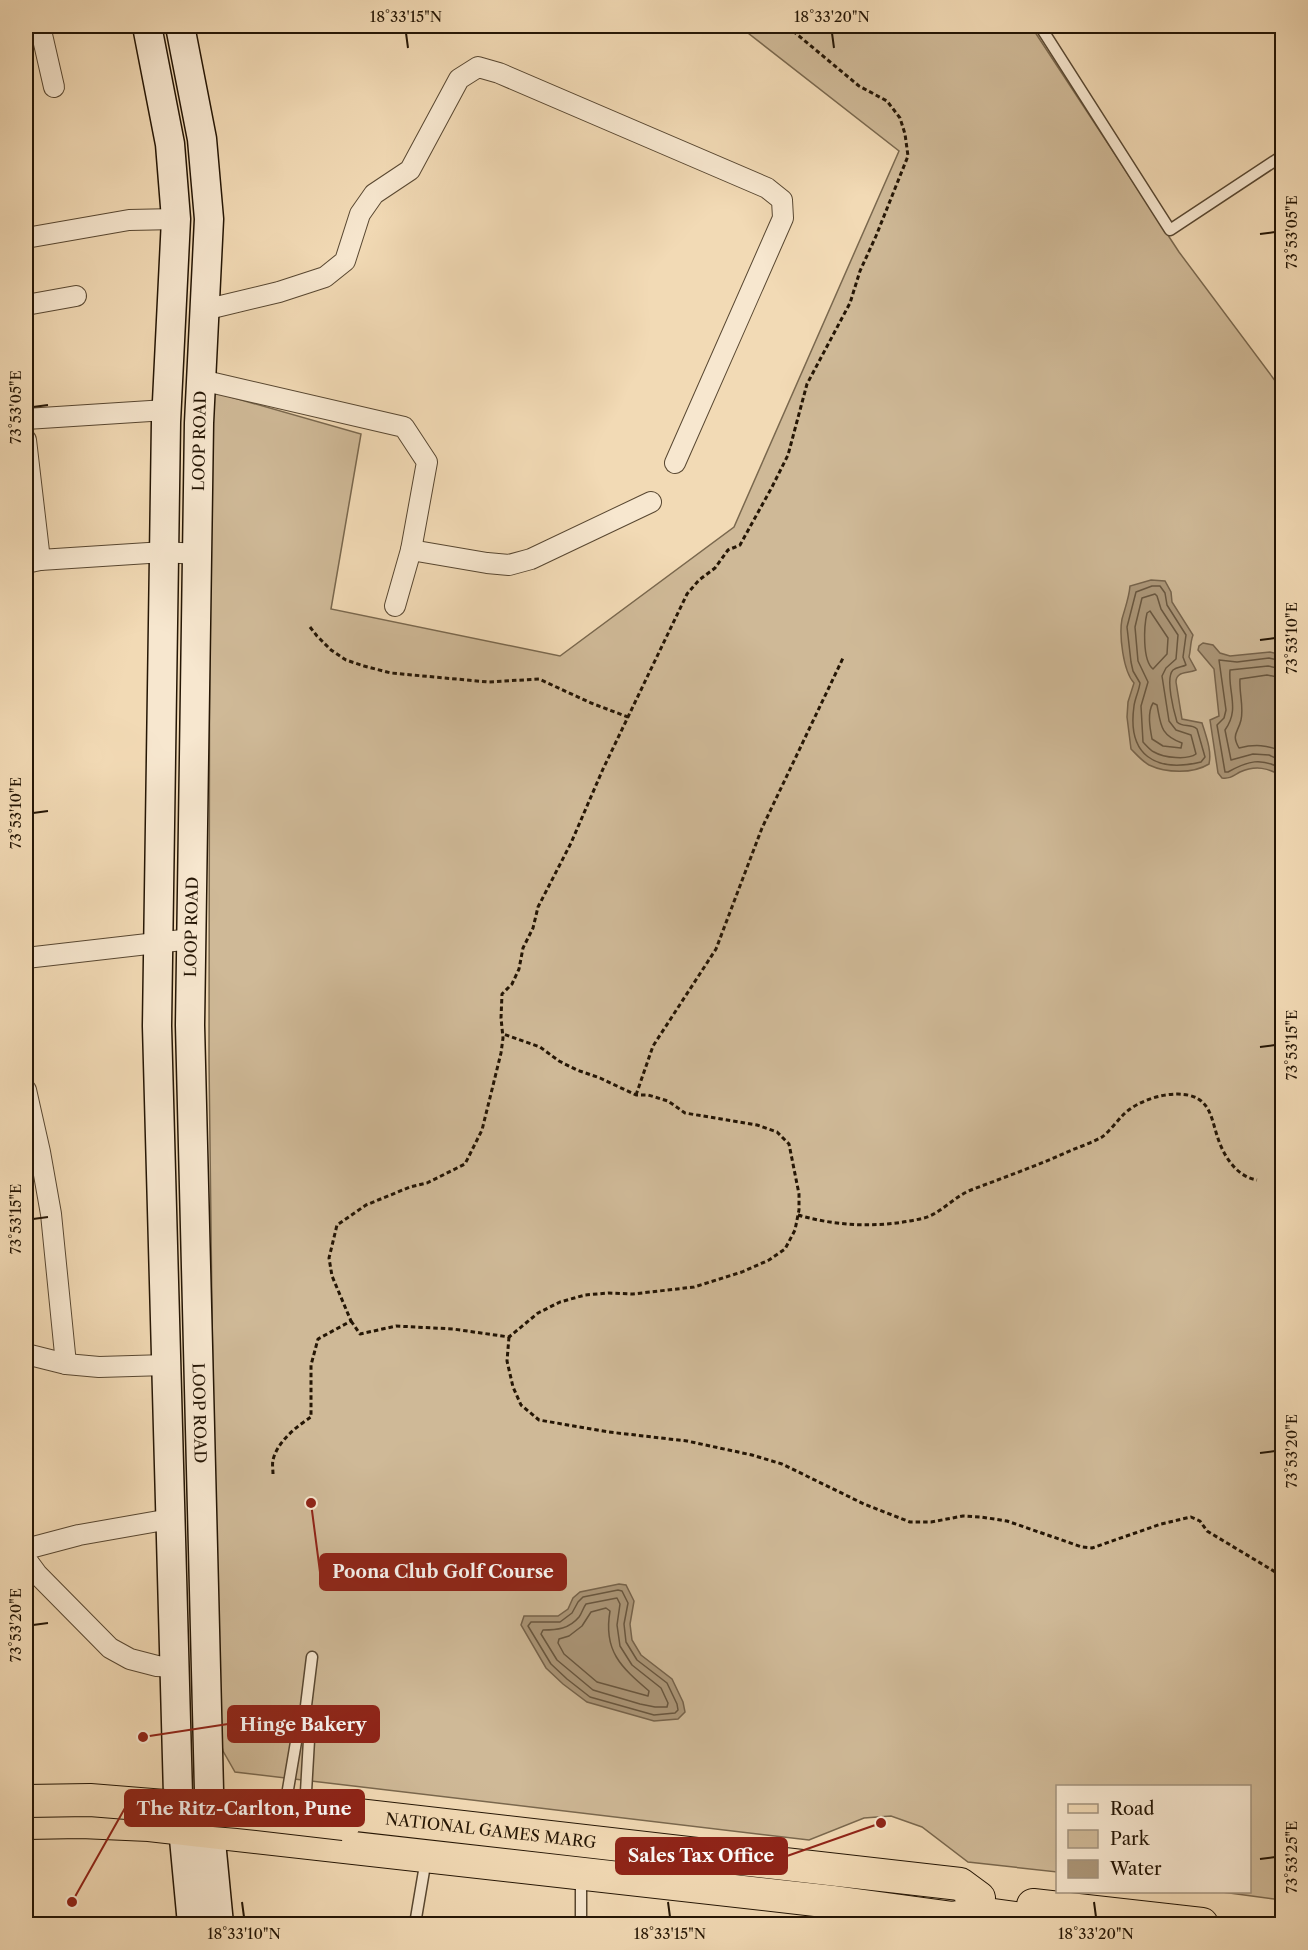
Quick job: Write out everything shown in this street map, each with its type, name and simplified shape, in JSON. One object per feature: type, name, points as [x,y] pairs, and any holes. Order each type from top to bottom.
[{"type":"main road","name":"LOOP ROAD","points":[[147,26],[170,144],[176,219],[166,410],[157,1026],[178,1795],[197,1830]]},
{"type":"main road","name":"LOOP ROAD","points":[[180,26],[202,139],[209,219],[201,380],[190,1025],[210,1798],[197,1830]]},
{"type":"main road","name":"NATIONAL GAMES MARG","points":[[26,1790],[92,1789],[210,1798],[960,1884],[979,1906],[1058,1924]]},
{"type":"main road","points":[[92,1789],[93,1822]]},
{"type":"main road","points":[[26,1801],[90,1800],[239,1812],[344,1830],[678,1875],[979,1906]]},
{"type":"main road","points":[[26,1813],[104,1811],[344,1830]]},
{"type":"main road","name":"NATIONAL GAMES MARG","points":[[26,1823],[93,1822],[197,1830],[833,1902],[884,1917],[953,1918],[979,1906],[1202,1924]]},
{"type":"main road","points":[[192,1924],[197,1830]]},
{"type":"main road","points":[[197,1830],[219,1924]]},
{"type":"street","points":[[40,26],[54,87]]},
{"type":"street","points":[[204,310],[279,292],[325,277],[345,261],[360,214],[374,194],[410,170],[459,79],[478,67],[499,73],[767,188],[782,200],[783,218],[675,464]]},
{"type":"street","points":[[26,238],[129,220],[176,219]]},
{"type":"street","points":[[26,304],[76,296]]},
{"type":"street","points":[[201,380],[404,427],[427,462],[411,550],[395,606]]},
{"type":"street","points":[[26,419],[166,410]]},
{"type":"street","points":[[26,440],[33,562],[164,552],[197,554]]},
{"type":"street","points":[[411,550],[509,565],[531,559],[651,502]]},
{"type":"street","points":[[26,958],[191,939]]},
{"type":"street","points":[[26,1090],[51,1214],[66,1364]]},
{"type":"street","points":[[26,1354],[66,1364],[99,1367],[166,1365]]},
{"type":"street","points":[[26,1549],[79,1535],[170,1519]]},
{"type":"street","points":[[26,1559],[111,1648],[130,1659],[157,1666],[174,1667]]},
{"type":"lane","points":[[1040,26],[1170,230],[1282,156]]},
{"type":"lane","points":[[295,1808],[297,1736],[303,1730],[312,1658]]},
{"type":"lane","points":[[295,1808],[309,1740],[303,1730]]},
{"type":"lane","points":[[415,1924],[427,1856]]},
{"type":"lane","points":[[581,1874],[581,1924]]},
{"type":"path","points":[[509,1337],[453,1329],[396,1326],[360,1334],[351,1321],[332,1276],[329,1258],[337,1225],[366,1205],[427,1183],[465,1164],[482,1130],[501,1053],[502,994],[512,984],[519,969],[523,948],[533,928],[538,907],[571,843],[603,769],[687,594],[699,580],[715,568],[728,550],[740,545],[788,455],[807,384],[850,303],[860,271],[908,156],[900,118],[887,101],[859,86],[787,26]]},
{"type":"path","points":[[310,627],[331,650],[346,660],[364,666],[391,673],[488,682],[538,679],[628,717]]},
{"type":"path","points":[[636,1095],[653,1046],[716,948],[762,828],[843,658]]},
{"type":"path","points":[[502,1034],[540,1047],[559,1061],[636,1095],[648,1095],[668,1101],[685,1113],[757,1125],[777,1132],[789,1144],[799,1194],[795,1230],[785,1249],[769,1260],[742,1272],[694,1287],[633,1294],[585,1295],[560,1302],[538,1313],[509,1337],[507,1361],[513,1387],[521,1405],[539,1420],[609,1432],[687,1441],[752,1455],[782,1464],[864,1504],[910,1522],[931,1522],[963,1516],[981,1517],[1007,1521],[1082,1547],[1092,1548],[1161,1524],[1191,1517],[1200,1521],[1207,1531],[1282,1576]]},
{"type":"path","points":[[798,1215],[843,1224],[872,1225],[927,1217],[969,1191],[1101,1137],[1136,1105],[1162,1095],[1191,1095],[1202,1100],[1214,1119],[1220,1144],[1239,1174],[1248,1179],[1257,1180]]},
{"type":"path","points":[[273,1474],[273,1458],[280,1444],[299,1425],[311,1417],[311,1365],[318,1339],[351,1321]]},
{"type":"green space","points":[[739,26],[1031,26],[1179,252],[1282,390],[1282,1900],[1230,1893],[1251,1893],[1251,1785],[1056,1785],[1056,1872],[968,1862],[922,1827],[891,1816],[864,1818],[809,1840],[235,1772],[223,1751],[217,1727],[209,1060],[210,391],[361,434],[331,609],[560,656],[734,527],[899,151]]},
{"type":"water","points":[[1151,580],[1165,581],[1171,592],[1172,602],[1193,635],[1189,657],[1196,670],[1180,674],[1176,682],[1182,719],[1202,723],[1208,744],[1209,764],[1195,770],[1171,771],[1156,768],[1144,762],[1131,749],[1127,717],[1128,702],[1134,683],[1127,670],[1123,652],[1122,619],[1130,586]]},
{"type":"water","points":[[1203,643],[1213,645],[1220,653],[1230,656],[1270,652],[1282,655],[1282,776],[1267,769],[1257,768],[1227,778],[1222,778],[1218,773],[1210,720],[1219,716],[1214,669],[1198,650]]},
{"type":"water","points":[[619,1584],[626,1585],[634,1601],[630,1624],[632,1640],[641,1655],[672,1679],[683,1702],[685,1712],[678,1719],[654,1721],[587,1702],[546,1668],[521,1625],[524,1616],[558,1616],[568,1609],[573,1598],[580,1592]]},
{"type":"place","name":"Poona Club Golf Course","points":[[311,1503]]},
{"type":"place","name":"Hinge Bakery","points":[[143,1737]]},
{"type":"place","name":"Sales Tax Office","points":[[881,1823]]},
{"type":"place","name":"The Ritz-Carlton, Pune","points":[[72,1902]]}]
